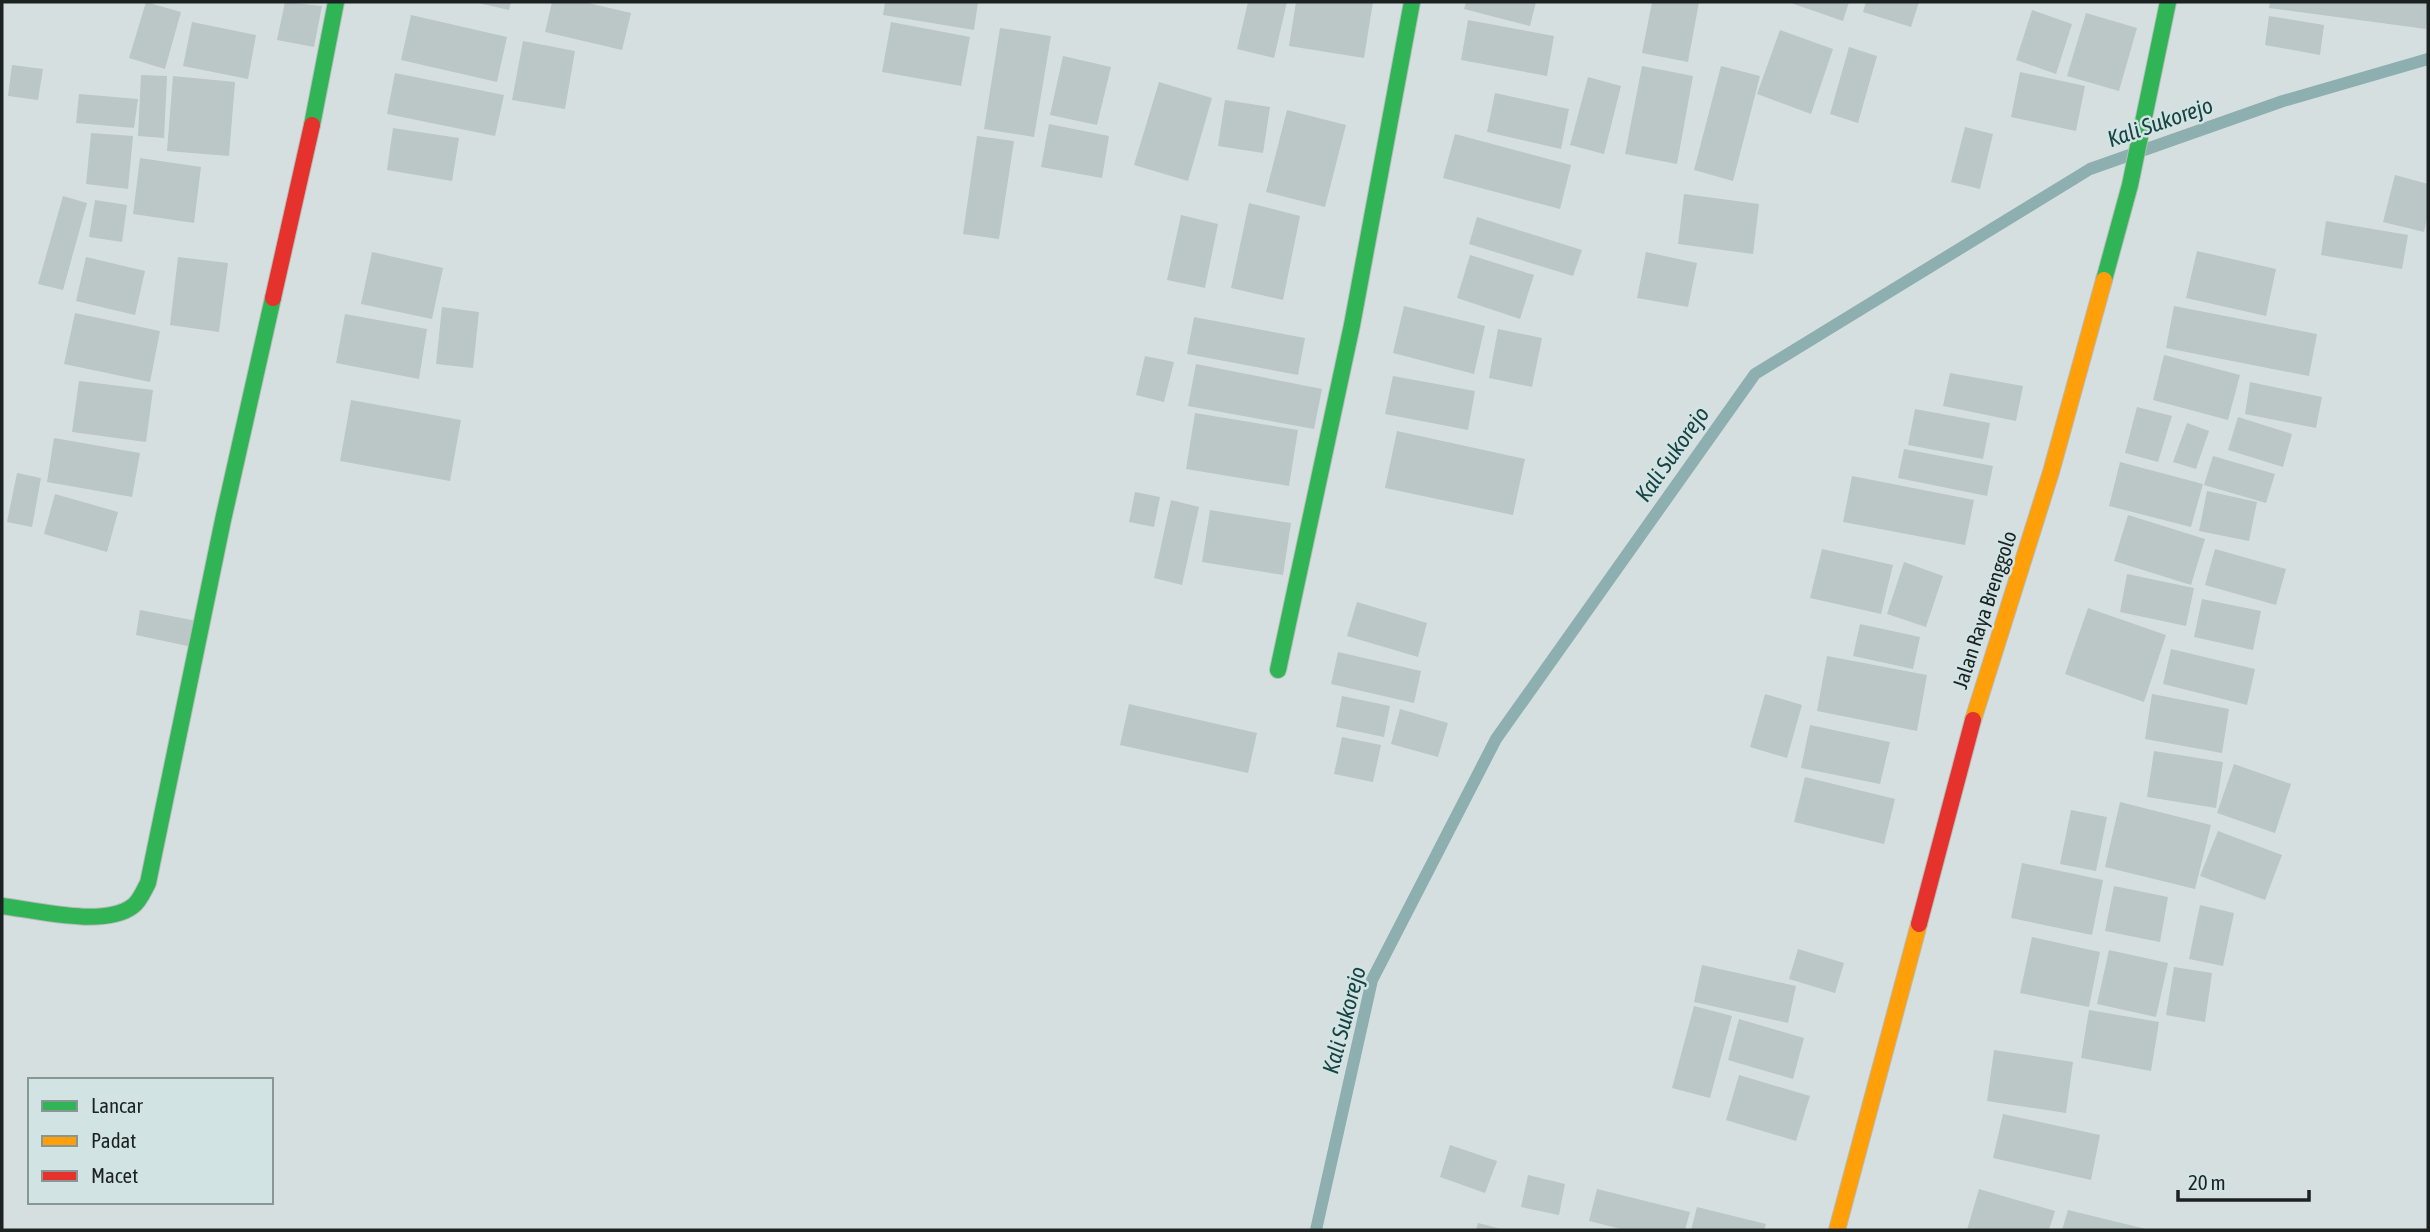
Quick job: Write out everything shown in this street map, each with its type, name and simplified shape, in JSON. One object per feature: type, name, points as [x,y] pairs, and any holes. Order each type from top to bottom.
[{"type":"street","points":[[2,906],[85,916],[111,915],[133,906],[148,883],[223,520],[313,121],[335,2]]},
{"type":"street","points":[[1278,670],[1352,325],[1412,2]]},
{"type":"street","name":"Jalan Raya Brenggolo","points":[[1837,1230],[1976,707],[2051,472],[2130,185],[2168,2]]},
{"type":"building","points":[[146,2],[181,12],[165,69],[129,58]]},
{"type":"building","points":[[285,2],[322,6],[314,47],[277,40]]},
{"type":"building","points":[[474,2],[511,2],[509,10]]},
{"type":"building","points":[[552,2],[584,2],[631,13],[622,50],[545,32]]},
{"type":"building","points":[[885,2],[978,2],[974,30],[883,15]]},
{"type":"building","points":[[1248,2],[1287,2],[1274,58],[1237,49]]},
{"type":"building","points":[[1296,2],[1373,2],[1364,58],[1289,46]]},
{"type":"building","points":[[1466,2],[1536,2],[1530,26],[1464,9]]},
{"type":"building","points":[[1652,2],[1699,2],[1688,62],[1642,53]]},
{"type":"building","points":[[1788,2],[1849,2],[1843,21]]},
{"type":"building","points":[[1866,2],[1919,2],[1911,27],[1863,12]]},
{"type":"building","points":[[2270,2],[2428,2],[2426,29],[2269,8]]},
{"type":"building","points":[[2032,10],[2072,24],[2056,74],[2016,60]]},
{"type":"building","points":[[2086,13],[2137,28],[2119,91],[2067,76]]},
{"type":"building","points":[[411,15],[507,37],[497,82],[401,60]]},
{"type":"building","points":[[2269,16],[2324,25],[2320,55],[2265,45]]},
{"type":"building","points":[[1468,20],[1554,36],[1547,76],[1461,60]]},
{"type":"building","points":[[192,22],[256,35],[248,79],[183,66]]},
{"type":"building","points":[[891,22],[970,37],[961,86],[882,72]]},
{"type":"building","points":[[1000,28],[1051,36],[1034,137],[984,129]]},
{"type":"building","points":[[1780,30],[1833,49],[1811,114],[1757,94]]},
{"type":"building","points":[[523,41],[575,51],[565,109],[512,100]]},
{"type":"building","points":[[1849,47],[1877,56],[1858,123],[1830,114]]},
{"type":"building","points":[[1063,56],[1111,67],[1097,125],[1050,115]]},
{"type":"building","points":[[12,65],[43,69],[38,100],[8,96]]},
{"type":"building","points":[[1642,66],[1693,76],[1677,164],[1625,154]]},
{"type":"building","points":[[1721,66],[1760,76],[1733,181],[1694,170]]},
{"type":"building","points":[[2020,72],[2085,86],[2076,131],[2011,117]]},
{"type":"building","points":[[395,73],[504,95],[495,136],[387,114]]},
{"type":"building","points":[[141,75],[167,76],[164,138],[138,136]]},
{"type":"building","points":[[173,76],[235,82],[229,156],[167,151]]},
{"type":"building","points":[[1588,77],[1621,86],[1604,154],[1570,145]]},
{"type":"building","points":[[1159,82],[1212,98],[1188,181],[1134,165]]},
{"type":"building","points":[[1495,93],[1569,109],[1561,149],[1487,132]]},
{"type":"building","points":[[79,94],[138,99],[134,128],[76,123]]},
{"type":"building","points":[[1225,100],[1270,107],[1263,153],[1218,146]]},
{"type":"building","points":[[1287,110],[1346,125],[1325,207],[1266,192]]},
{"type":"building","points":[[1049,124],[1109,136],[1102,178],[1041,167]]},
{"type":"building","points":[[1965,127],[1993,134],[1980,189],[1951,182]]},
{"type":"building","points":[[393,128],[459,138],[452,181],[387,170]]},
{"type":"building","points":[[91,133],[133,136],[128,189],[86,184]]},
{"type":"building","points":[[1455,134],[1571,165],[1560,209],[1443,178]]},
{"type":"building","points":[[977,136],[1014,141],[999,239],[963,234]]},
{"type":"building","points":[[140,158],[201,167],[194,223],[133,214]]},
{"type":"building","points":[[2395,175],[2428,184],[2428,213],[2424,232],[2383,222]]},
{"type":"building","points":[[1684,194],[1759,204],[1753,254],[1678,244]]},
{"type":"building","points":[[63,196],[87,203],[63,290],[38,284]]},
{"type":"building","points":[[95,200],[127,205],[122,242],[89,237]]},
{"type":"building","points":[[1249,203],[1300,216],[1283,300],[1231,288]]},
{"type":"building","points":[[1181,215],[1218,224],[1205,288],[1167,280]]},
{"type":"building","points":[[1477,217],[1582,250],[1573,276],[1469,244]]},
{"type":"building","points":[[2326,221],[2408,235],[2402,269],[2321,255]]},
{"type":"building","points":[[2197,251],[2276,269],[2266,316],[2186,298]]},
{"type":"building","points":[[372,252],[443,268],[432,319],[361,304]]},
{"type":"building","points":[[1646,252],[1697,263],[1688,307],[1637,298]]},
{"type":"building","points":[[1470,255],[1534,275],[1520,319],[1457,298]]},
{"type":"building","points":[[86,257],[145,271],[135,315],[76,301]]},
{"type":"building","points":[[178,257],[228,263],[219,332],[170,325]]},
{"type":"building","points":[[1404,306],[1485,326],[1474,374],[1393,353]]},
{"type":"building","points":[[2174,306],[2317,334],[2309,376],[2166,348]]},
{"type":"building","points":[[442,307],[479,312],[473,368],[436,364]]},
{"type":"building","points":[[75,313],[160,331],[150,382],[64,364]]},
{"type":"building","points":[[345,314],[427,329],[419,379],[336,363]]},
{"type":"building","points":[[1194,317],[1305,338],[1298,375],[1187,354]]},
{"type":"building","points":[[1498,329],[1542,338],[1532,387],[1489,378]]},
{"type":"building","points":[[2164,355],[2240,375],[2228,420],[2153,400]]},
{"type":"building","points":[[1145,356],[1174,362],[1164,402],[1136,395]]},
{"type":"building","points":[[1196,364],[1322,389],[1314,429],[1188,406]]},
{"type":"building","points":[[1950,373],[2023,386],[2016,421],[1943,406]]},
{"type":"building","points":[[1393,376],[1475,391],[1468,430],[1385,414]]},
{"type":"building","points":[[79,381],[153,390],[146,442],[72,432]]},
{"type":"building","points":[[2250,382],[2322,397],[2316,428],[2245,414]]},
{"type":"building","points":[[351,400],[461,420],[450,481],[340,461]]},
{"type":"building","points":[[2137,407],[2172,416],[2158,462],[2125,453]]},
{"type":"building","points":[[1915,409],[1990,423],[1983,459],[1908,445]]},
{"type":"building","points":[[1195,413],[1298,430],[1289,486],[1186,469]]},
{"type":"building","points":[[2238,417],[2292,434],[2283,467],[2228,450]]},
{"type":"building","points":[[2187,423],[2209,431],[2196,469],[2173,462]]},
{"type":"building","points":[[1397,431],[1525,459],[1513,515],[1385,488]]},
{"type":"building","points":[[54,438],[140,453],[132,497],[47,482]]},
{"type":"building","points":[[1904,449],[1993,466],[1987,496],[1898,478]]},
{"type":"building","points":[[2213,456],[2275,474],[2266,503],[2204,485]]},
{"type":"building","points":[[2120,462],[2203,484],[2191,527],[2109,506]]},
{"type":"building","points":[[17,473],[41,478],[32,527],[7,522]]},
{"type":"building","points":[[1852,476],[1974,500],[1965,545],[1843,522]]},
{"type":"building","points":[[2207,491],[2257,502],[2249,541],[2199,531]]},
{"type":"building","points":[[1135,492],[1160,497],[1154,527],[1129,522]]},
{"type":"building","points":[[55,494],[118,512],[107,552],[44,534]]},
{"type":"building","points":[[1171,500],[1199,507],[1182,585],[1154,578]]},
{"type":"building","points":[[1210,510],[1291,523],[1283,575],[1202,562]]},
{"type":"building","points":[[2128,515],[2205,539],[2191,585],[2114,561]]},
{"type":"building","points":[[1822,549],[1893,565],[1881,614],[1810,598]]},
{"type":"building","points":[[2215,549],[2286,569],[2276,605],[2205,585]]},
{"type":"building","points":[[1904,562],[1943,576],[1926,627],[1887,614]]},
{"type":"building","points":[[2127,574],[2194,588],[2186,626],[2120,612]]},
{"type":"building","points":[[2202,599],[2261,611],[2253,650],[2194,637]]},
{"type":"building","points":[[1357,602],[1427,623],[1418,657],[1347,636]]},
{"type":"building","points":[[2088,608],[2166,635],[2144,702],[2065,674]]},
{"type":"building","points":[[140,610],[197,621],[192,647],[136,635]]},
{"type":"building","points":[[1860,624],[1920,637],[1913,669],[1853,656]]},
{"type":"building","points":[[2171,649],[2255,669],[2247,705],[2163,684]]},
{"type":"building","points":[[1338,652],[1421,671],[1414,703],[1331,684]]},
{"type":"building","points":[[1827,656],[1927,675],[1917,731],[1817,711]]},
{"type":"building","points":[[1765,694],[1802,705],[1787,758],[1750,747]]},
{"type":"building","points":[[2152,694],[2229,709],[2222,753],[2145,739]]},
{"type":"building","points":[[1342,696],[1390,706],[1384,737],[1336,727]]},
{"type":"building","points":[[1129,704],[1257,733],[1248,773],[1120,745]]},
{"type":"building","points":[[1400,709],[1448,723],[1438,757],[1391,744]]},
{"type":"building","points":[[1810,725],[1890,742],[1880,784],[1801,768]]},
{"type":"building","points":[[1342,737],[1381,745],[1373,782],[1334,774]]},
{"type":"building","points":[[2154,751],[2223,762],[2216,808],[2147,797]]},
{"type":"building","points":[[2234,764],[2291,784],[2275,833],[2217,813]]},
{"type":"building","points":[[1805,777],[1895,799],[1884,844],[1794,822]]},
{"type":"building","points":[[2120,802],[2211,825],[2195,889],[2105,867]]},
{"type":"building","points":[[2071,810],[2107,817],[2096,871],[2060,864]]},
{"type":"building","points":[[2218,831],[2282,855],[2265,900],[2200,876]]},
{"type":"building","points":[[2022,863],[2103,880],[2092,935],[2011,918]]},
{"type":"building","points":[[2114,886],[2168,897],[2160,942],[2105,931]]},
{"type":"building","points":[[2200,905],[2234,913],[2223,966],[2189,959]]},
{"type":"building","points":[[2032,937],[2100,952],[2089,1007],[2020,993]]},
{"type":"building","points":[[1798,949],[1844,963],[1835,993],[1789,979]]},
{"type":"building","points":[[2109,950],[2168,963],[2156,1017],[2097,1004]]},
{"type":"building","points":[[1702,965],[1796,986],[1788,1023],[1694,1002]]},
{"type":"building","points":[[2174,967],[2212,973],[2205,1022],[2166,1015]]},
{"type":"building","points":[[1694,1006],[1732,1016],[1710,1098],[1672,1088]]},
{"type":"building","points":[[2089,1010],[2159,1022],[2151,1071],[2081,1058]]},
{"type":"building","points":[[1739,1019],[1804,1038],[1793,1079],[1728,1060]]},
{"type":"building","points":[[1994,1050],[2073,1062],[2066,1113],[1987,1101]]},
{"type":"building","points":[[1739,1075],[1810,1096],[1796,1141],[1726,1120]]},
{"type":"building","points":[[2003,1114],[2100,1135],[2091,1180],[1993,1158]]},
{"type":"building","points":[[1450,1145],[1497,1161],[1485,1193],[1440,1177]]},
{"type":"building","points":[[1528,1175],[1565,1184],[1559,1215],[1521,1207]]},
{"type":"building","points":[[1597,1189],[1690,1212],[1685,1230],[1625,1230],[1589,1221]]},
{"type":"building","points":[[1979,1189],[2055,1211],[2049,1230],[1967,1230]]},
{"type":"building","points":[[1697,1207],[1766,1224],[1764,1230],[1691,1230]]},
{"type":"building","points":[[2068,1210],[2146,1229],[2062,1230]]},
{"type":"building","points":[[1478,1223],[1501,1229],[1501,1230],[1476,1230]]},
{"type":"waterway","name":"Kali Sukorejo","points":[[1316,1230],[1372,980],[1496,739],[1755,374],[2090,169],[2283,101],[2428,59]]},
{"type":"traffic: fast","points":[[312,125],[336,2]]},
{"type":"traffic: fast","points":[[1278,670],[1352,325],[1412,2]]},
{"type":"traffic: fast","points":[[2104,280],[2130,185],[2168,2]]},
{"type":"traffic: fast","points":[[2,906],[69,916],[105,916],[133,906],[148,883],[223,520],[273,298]]},
{"type":"traffic: slow","points":[[1973,720],[2051,472],[2104,280]]},
{"type":"traffic: slow","points":[[1837,1230],[1919,924]]},
{"type":"traffic: jam","points":[[273,298],[312,125]]},
{"type":"traffic: jam","points":[[1919,924],[1973,720]]}]
